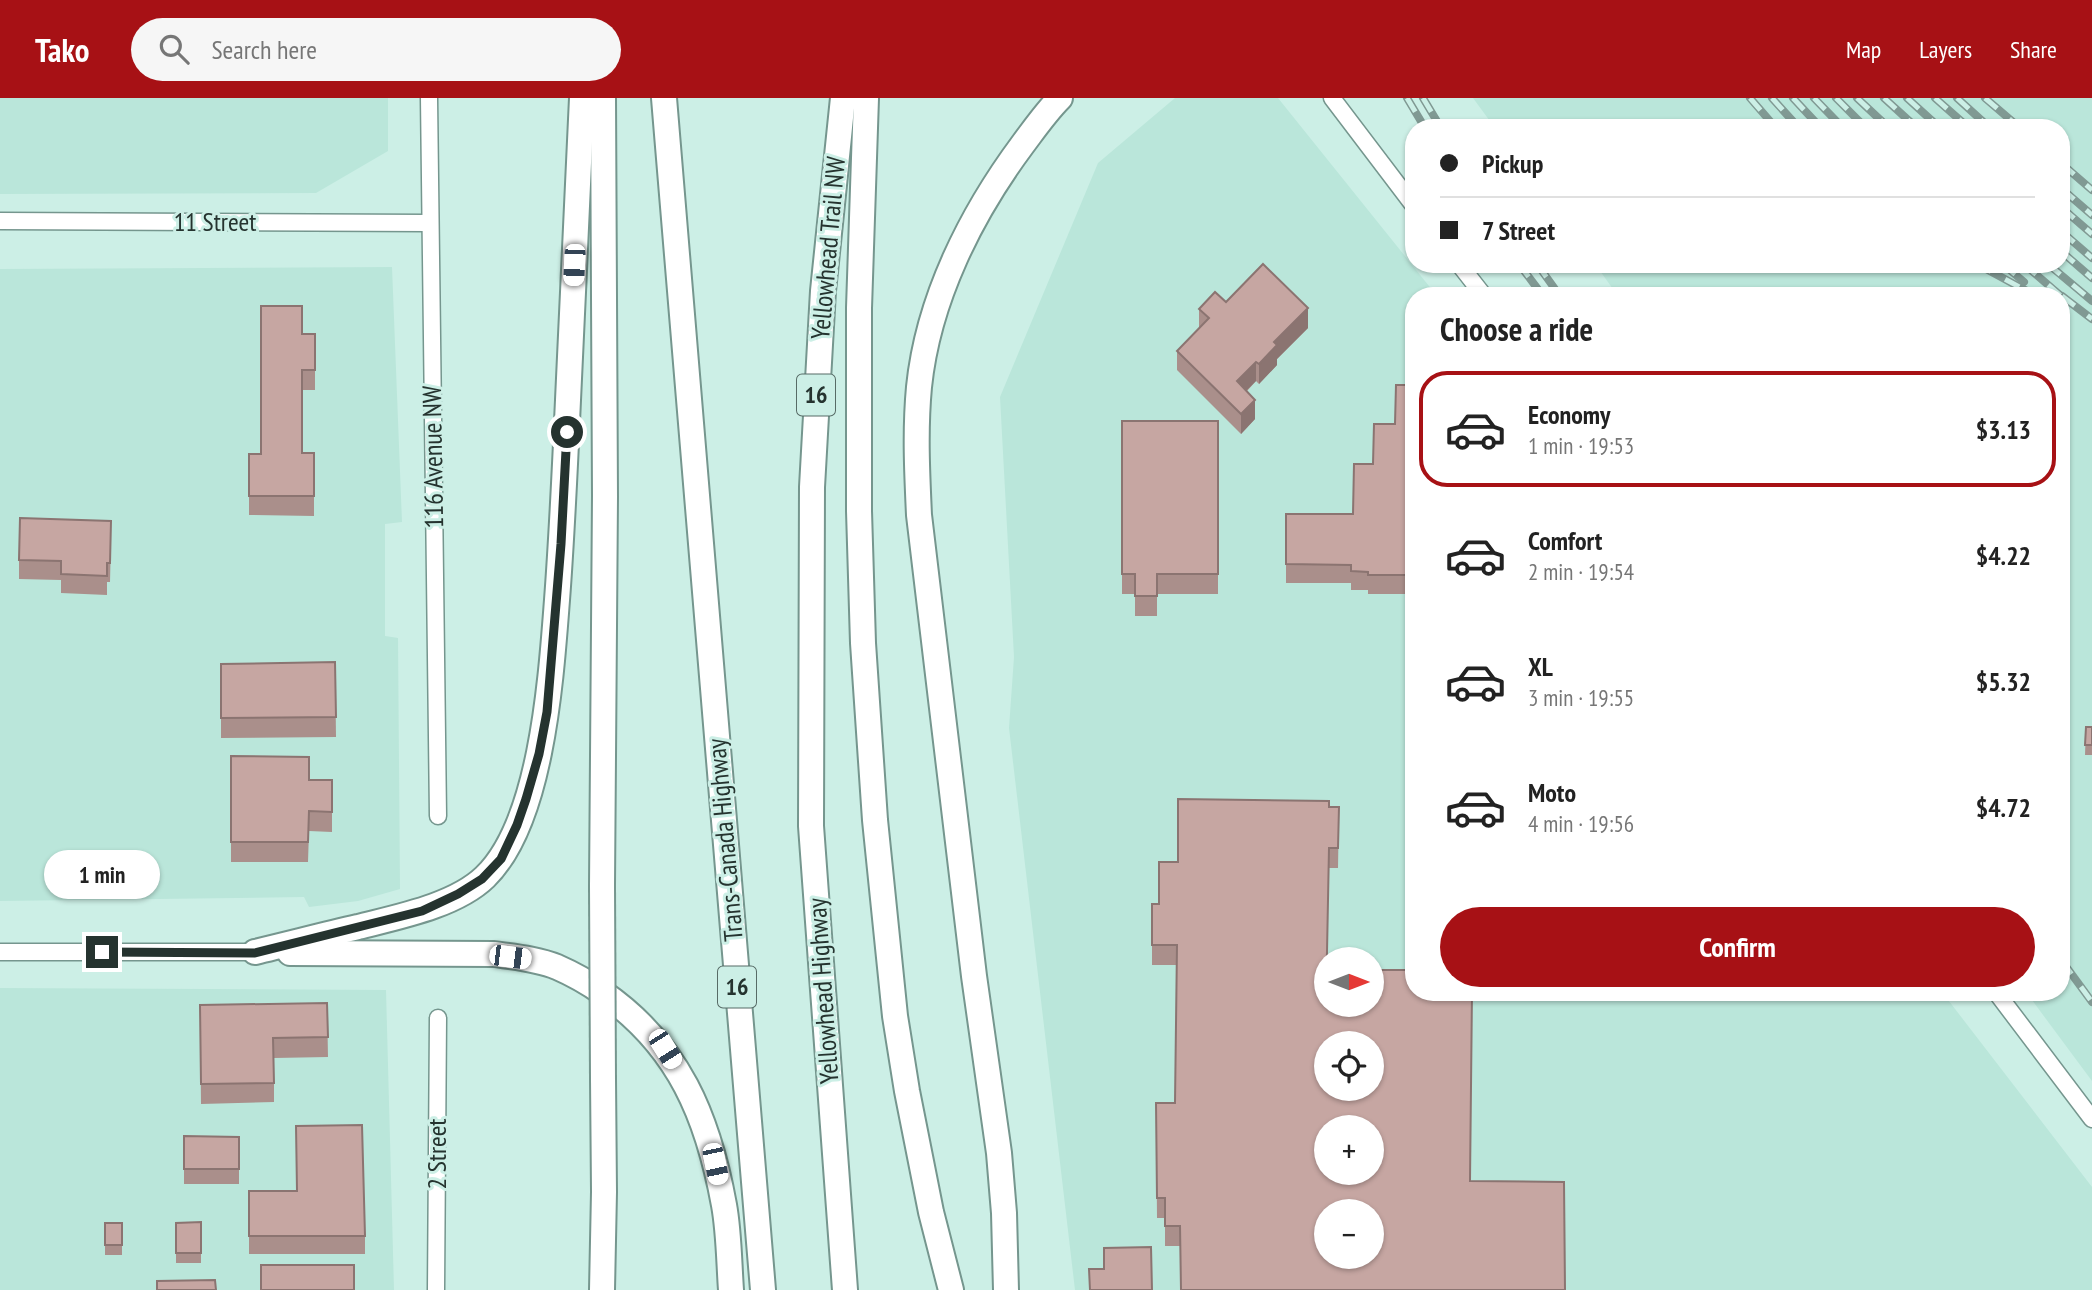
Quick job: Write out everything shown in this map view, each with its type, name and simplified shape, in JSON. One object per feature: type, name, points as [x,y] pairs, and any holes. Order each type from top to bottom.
[{"type":"highway","points":[[255,953],[422,911],[458,894],[482,879],[501,859],[517,825],[539,754],[547,712],[554,645],[582,98]]},
{"type":"highway","points":[[602,1290],[605,496],[603,98]]},
{"type":"highway","name":"Trans-Canada Highway","points":[[664,98],[763,1290]]},
{"type":"highway","name":"Yellowhead Trail NW","points":[[812,692],[812,487],[818,363],[824,278],[844,98]]},
{"type":"highway","points":[[866,98],[859,308],[859,511],[863,643],[875,820],[891,978],[907,1091],[951,1290]]},
{"type":"highway","points":[[1006,1290],[999,1153],[972,962],[919,515],[916,447],[922,373],[934,315],[952,262],[1001,174],[1060,98]]},
{"type":"highway","name":"Yellowhead Highway","points":[[812,692],[811,826],[845,1290]]},
{"type":"highway","points":[[255,953],[494,954],[556,967],[586,982],[621,1006],[665,1049],[696,1105],[715,1164],[725,1208],[731,1290]]},
{"type":"highway","points":[[604,1192],[615,1290]]},
{"type":"street","name":"116 Avenue NW","points":[[429,98],[438,816]]},
{"type":"street","points":[[1332,98],[1405,194]]},
{"type":"street","name":"11 Street","points":[[0,221],[429,223]]},
{"type":"street","points":[[1466,273],[1477,287]]},
{"type":"street","points":[[0,952],[255,953]]},
{"type":"street","points":[[2003,1001],[2092,1119]]},
{"type":"street","name":"2 Street","points":[[436,1290],[438,1018]]},
{"type":"shaded area","points":[[0,98],[388,98],[388,151],[316,193],[0,194]]},
{"type":"shaded area","points":[[1175,98],[1278,98],[1405,256],[1405,273],[1419,273],[1430,287],[1405,287],[1405,1001],[1949,1001],[2092,1187],[2092,1290],[1075,1290],[1009,728],[1014,657],[1000,397],[1098,163]]},
{"type":"shaded area","points":[[1473,98],[2092,98],[2092,1081],[2033,1001],[2070,1001],[2070,287],[1612,287],[1601,273],[2070,273],[2070,119],[1488,119]]},
{"type":"shaded area","points":[[392,267],[402,522],[385,524],[385,636],[398,638],[400,889],[358,901],[309,907],[304,897],[0,901],[0,269]]},
{"type":"shaded area","points":[[0,988],[386,990],[394,1290],[0,1290]]},
{"type":"building","points":[[1263,264],[1308,308],[1274,342],[1277,345],[1259,364],[1256,362],[1237,381],[1255,400],[1241,414],[1177,351],[1209,318],[1199,309],[1215,292],[1226,302]]},
{"type":"building","points":[[261,306],[302,306],[302,334],[315,334],[315,370],[302,370],[302,453],[314,453],[314,496],[249,496],[249,454],[261,454]]},
{"type":"building","points":[[1396,385],[1405,385],[1405,575],[1368,575],[1368,572],[1351,571],[1351,565],[1286,564],[1286,514],[1353,514],[1354,464],[1373,464],[1374,424],[1395,424]]},
{"type":"building","points":[[1122,421],[1218,421],[1218,574],[1157,574],[1157,596],[1135,596],[1135,574],[1122,574]]},
{"type":"building","points":[[20,518],[111,521],[107,576],[61,574],[61,561],[19,560]]},
{"type":"building","points":[[335,662],[336,717],[221,718],[221,664]]},
{"type":"building","points":[[2086,727],[2092,727],[2092,745],[2085,745]]},
{"type":"building","points":[[231,756],[309,757],[309,780],[332,780],[332,812],[309,811],[308,842],[231,842]]},
{"type":"building","points":[[1178,799],[1329,801],[1329,807],[1339,807],[1338,848],[1329,848],[1327,947],[1314,947],[1314,1017],[1384,1017],[1384,970],[1405,970],[1405,1001],[1472,1001],[1470,1181],[1564,1182],[1565,1290],[1181,1290],[1180,1226],[1165,1226],[1165,1198],[1157,1198],[1156,1103],[1175,1103],[1177,945],[1152,945],[1152,904],[1159,904],[1159,862],[1178,862]]},
{"type":"building","points":[[327,1003],[328,1037],[273,1038],[274,1083],[201,1084],[200,1005]]},
{"type":"building","points":[[362,1125],[365,1236],[249,1236],[249,1191],[297,1191],[296,1126]]},
{"type":"building","points":[[184,1136],[239,1137],[239,1169],[184,1169]]},
{"type":"building","points":[[201,1222],[201,1253],[176,1253],[176,1223]]},
{"type":"building","points":[[105,1223],[122,1223],[122,1245],[105,1245]]},
{"type":"building","points":[[1151,1247],[1152,1290],[1090,1290],[1089,1269],[1104,1269],[1104,1248]]},
{"type":"building","points":[[261,1265],[354,1265],[354,1290],[261,1290]]},
{"type":"building","points":[[215,1280],[216,1290],[157,1290],[157,1281]]},
{"type":"railway","points":[[1407,98],[1420,119]]},
{"type":"railway","points":[[1423,98],[1436,119]]},
{"type":"railway","points":[[1750,98],[1768,119]]},
{"type":"railway","points":[[1772,98],[1791,119]]},
{"type":"railway","points":[[1793,98],[1813,119]]},
{"type":"railway","points":[[1814,98],[1834,119]]},
{"type":"railway","points":[[1836,98],[1857,119]]},
{"type":"railway","points":[[1857,98],[1879,119]]},
{"type":"railway","points":[[1884,98],[1907,119]]},
{"type":"railway","points":[[1907,98],[1930,119]]},
{"type":"railway","points":[[1935,98],[1959,119]]},
{"type":"railway","points":[[1957,98],[1980,119]]},
{"type":"railway","points":[[1985,98],[2010,119]]},
{"type":"railway","points":[[2070,171],[2092,190]]},
{"type":"railway","points":[[2070,196],[2092,215]]},
{"type":"railway","points":[[2070,215],[2092,234]]},
{"type":"railway","points":[[2070,239],[2092,258]]},
{"type":"railway","points":[[2070,259],[2092,278]]},
{"type":"railway","points":[[1526,273],[1536,287]]},
{"type":"railway","points":[[1543,273],[1554,287]]},
{"type":"railway","points":[[1994,273],[2019,287]]},
{"type":"railway","points":[[2014,273],[2024,282]]},
{"type":"railway","points":[[2034,273],[2051,287]]},
{"type":"railway","points":[[2059,273],[2092,301]]},
{"type":"railway","points":[[2070,302],[2092,319]]},
{"type":"railway","points":[[2070,972],[2092,1002]]},
{"type":"route","points":[[102,952],[255,953],[422,911],[482,879],[501,859],[526,799],[547,712],[554,645],[567,432]]}]
